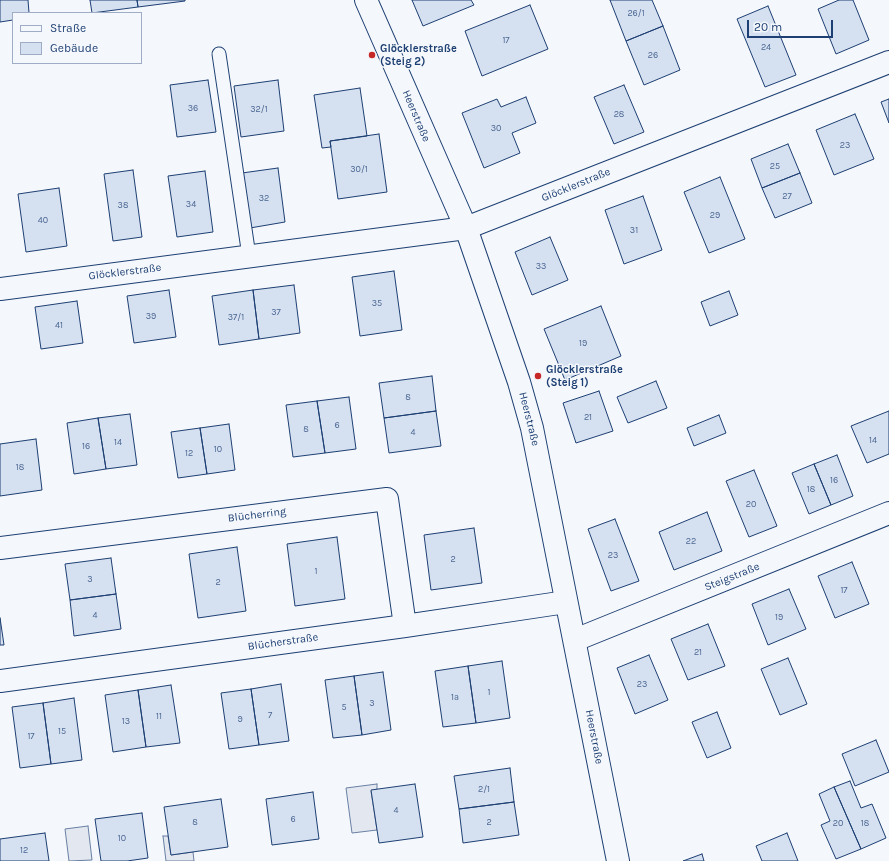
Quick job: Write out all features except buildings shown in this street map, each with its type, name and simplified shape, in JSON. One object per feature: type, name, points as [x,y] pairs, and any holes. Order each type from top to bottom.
[{"type":"street","name":"Heerstraße","points":[[366,0],[466,228],[513,363],[532,428],[618,861]]},
{"type":"street","name":"Glöcklerstraße","points":[[0,289],[466,228],[889,62]]},
{"type":"street","name":"Blücherring","points":[[0,548],[387,499],[405,626]]},
{"type":"street","name":"Steigstraße","points":[[575,640],[889,513]]},
{"type":"street","name":"Blücherstraße","points":[[0,681],[405,626],[566,602]]},
{"type":"lane","points":[[219,54],[249,256]]},
{"type":"shaded area","points":[[377,784],[377,789],[371,791],[377,830],[352,833],[346,788]]},
{"type":"shaded area","points":[[88,826],[92,860],[69,861],[65,829]]},
{"type":"shaded area","points":[[163,836],[168,836],[171,855],[193,852],[194,861],[166,861]]},
{"type":"place","name":"Glöcklerstraße (Steig 2)","points":[[372,55]]},
{"type":"place","name":"Glöcklerstraße (Steig 1)","points":[[538,376]]}]
